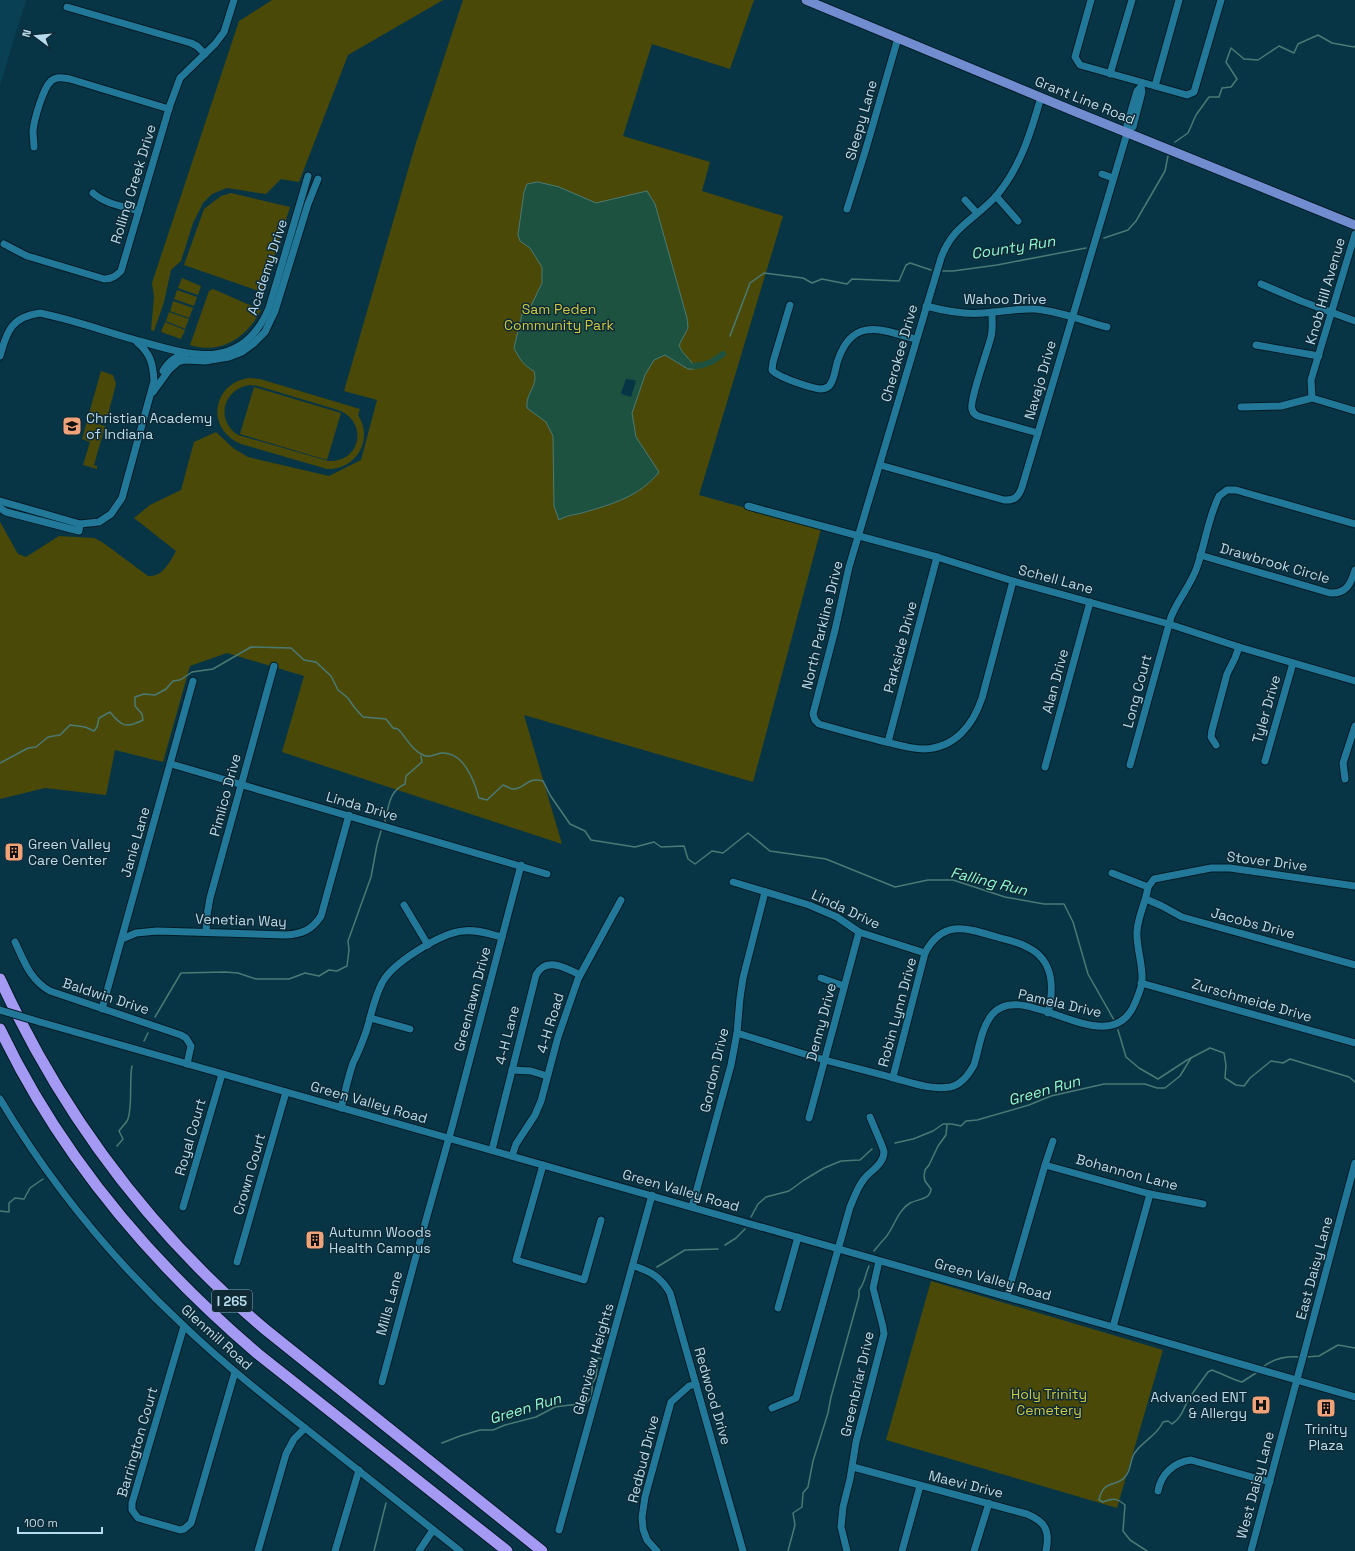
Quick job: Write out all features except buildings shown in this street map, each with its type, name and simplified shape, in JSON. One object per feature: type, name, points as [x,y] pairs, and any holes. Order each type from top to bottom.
[{"type":"highway","name":"I 265","points":[[0,979],[41,1059],[74,1115],[139,1203],[184,1254],[232,1301],[266,1330],[542,1551]]},
{"type":"highway","name":"I 265","points":[[0,1029],[33,1091],[57,1131],[84,1169],[126,1224],[189,1292],[222,1324],[258,1354],[507,1551]]},
{"type":"main road","name":"Grant Line Road","points":[[806,0],[1355,225]]},
{"type":"street","name":"Rolling Creek Drive","points":[[4,244],[27,256],[109,279],[113,278],[121,271],[175,88],[180,78],[215,44],[224,32],[234,0]]},
{"type":"street","points":[[1091,0],[1075,57],[1080,65],[1141,85],[1155,86],[1187,95],[1194,92],[1221,0]]},
{"type":"street","points":[[1110,74],[1132,0]]},
{"type":"street","points":[[1155,86],[1179,0]]},
{"type":"street","points":[[67,7],[190,43],[197,46],[205,54]]},
{"type":"street","name":"Sleepy Lane","points":[[847,209],[866,152],[898,38]]},
{"type":"street","points":[[34,147],[33,129],[43,95],[48,85],[56,79],[60,78],[70,80],[169,109]]},
{"type":"street","name":"Navajo Drive","points":[[880,465],[1009,501],[1014,499],[1020,492],[1127,131],[1127,125],[1137,90],[1141,85]]},
{"type":"street","name":"Cherokee Drive","points":[[858,536],[926,306],[947,244],[960,227],[996,196],[1011,178],[1018,163],[1041,97]]},
{"type":"street","points":[[1102,174],[1113,178]]},
{"type":"street","name":"Academy Drive","points":[[0,356],[6,335],[14,323],[21,318],[35,314],[50,315],[186,354],[211,355],[225,352],[239,346],[248,340],[259,328],[269,308],[308,176]]},
{"type":"street","name":"Academy Drive","points":[[150,395],[169,370],[178,362],[185,360],[205,361],[229,358],[242,352],[253,344],[264,332],[275,310],[308,204],[318,179]]},
{"type":"street","points":[[92,193],[105,201],[139,211]]},
{"type":"street","points":[[996,196],[1018,221]]},
{"type":"street","points":[[965,200],[977,213]]},
{"type":"street","name":"Knob Hill Avenue","points":[[1312,398],[1311,380],[1355,234]]},
{"type":"street","points":[[1261,284],[1355,321]]},
{"type":"street","points":[[790,305],[772,370],[778,375],[817,388],[824,389],[830,385],[842,350],[848,340],[858,332],[875,329],[916,339]]},
{"type":"street","name":"Wahoo Drive","points":[[926,306],[956,313],[970,314],[1035,309],[1049,311],[1107,327]]},
{"type":"street","points":[[992,312],[991,335],[971,406],[972,410],[981,417],[1038,433]]},
{"type":"street","name":"Academy Drive","points":[[0,508],[6,512],[80,528],[99,522],[111,514],[122,498],[154,381],[149,356],[146,350],[134,340]]},
{"type":"street","points":[[1256,345],[1319,356]]},
{"type":"street","points":[[160,382],[162,373],[170,362],[176,357],[186,354]]},
{"type":"street","points":[[153,372],[158,375],[162,373]]},
{"type":"street","points":[[1241,407],[1281,406],[1312,398],[1355,411]]},
{"type":"street","name":"Long Court","points":[[1130,765],[1169,624],[1180,597],[1191,582],[1219,496],[1227,490],[1243,492],[1355,524]]},
{"type":"street","name":"Academy Drive","points":[[0,501],[80,528]]},
{"type":"street","name":"Schell Lane","points":[[748,506],[937,557],[1013,581],[1169,624],[1239,647],[1355,681]]},
{"type":"street","name":"North Parkline Drive","points":[[858,536],[849,566],[837,623],[813,714],[815,720],[820,724],[888,742]]},
{"type":"street","name":"Drawbrook Circle","points":[[1200,556],[1330,593],[1344,590],[1352,580],[1355,570]]},
{"type":"street","name":"Parkside Drive","points":[[888,742],[937,557]]},
{"type":"street","points":[[888,742],[923,749],[934,748],[952,740],[968,728],[978,711],[982,698],[1013,581]]},
{"type":"street","name":"Alan Drive","points":[[1045,767],[1090,602]]},
{"type":"street","points":[[1216,745],[1211,737],[1212,730],[1227,674],[1236,658],[1239,647]]},
{"type":"street","name":"Tyler Drive","points":[[1265,761],[1293,663]]},
{"type":"street","name":"Pimlico Drive","points":[[206,932],[210,898],[274,666]]},
{"type":"street","name":"Janie Lane","points":[[102,1009],[193,681]]},
{"type":"street","points":[[1345,779],[1343,763],[1355,728]]},
{"type":"street","name":"Linda Drive","points":[[171,764],[521,865],[546,874]]},
{"type":"street","name":"Venetian Way","points":[[122,939],[136,933],[146,931],[292,935],[304,932],[313,926],[323,910],[349,815]]},
{"type":"street","name":"Greenlawn Drive","points":[[448,1138],[521,865]]},
{"type":"street","name":"Stover Drive","points":[[1148,887],[1154,879],[1217,868],[1244,870],[1355,886]]},
{"type":"street","points":[[1112,872],[1148,887]]},
{"type":"street","name":"Linda Drive","points":[[733,882],[823,910],[837,917],[859,932],[925,953]]},
{"type":"street","name":"Pamela Drive","points":[[737,1034],[824,1060],[927,1086],[939,1088],[952,1086],[963,1080],[974,1065],[985,1027],[991,1016],[999,1008],[1015,1004],[1027,1006],[1094,1026],[1109,1027],[1117,1024],[1127,1016],[1133,1008],[1142,979],[1137,933],[1139,916],[1146,899],[1148,887]]},
{"type":"street","name":"Gordon Drive","points":[[692,1207],[731,1065],[737,1034],[743,978],[765,892]]},
{"type":"street","name":"Jacobs Drive","points":[[1146,899],[1182,917],[1355,965]]},
{"type":"street","name":"4-H Road","points":[[512,1156],[521,1135],[535,1115],[541,1101],[572,994],[580,975],[621,900]]},
{"type":"street","points":[[404,905],[428,945]]},
{"type":"street","points":[[925,953],[931,941],[946,931],[958,929],[971,930],[1028,947],[1043,961],[1049,972],[1052,985],[1048,1013]]},
{"type":"street","points":[[340,1108],[353,1064],[377,995],[386,977],[400,963],[428,945],[452,933],[462,931],[483,932],[502,937]]},
{"type":"street","name":"Denny Drive","points":[[809,1118],[859,932]]},
{"type":"street","name":"Baldwin Drive","points":[[15,942],[31,974],[44,988],[181,1035],[186,1038],[191,1046],[187,1064]]},
{"type":"street","name":"Robin Lynn Drive","points":[[893,1077],[925,953]]},
{"type":"street","name":"4-H Lane","points":[[492,1150],[533,983],[538,971],[544,966],[552,964],[562,966],[580,975]]},
{"type":"street","points":[[821,978],[844,986]]},
{"type":"street","name":"Zurschmeide Drive","points":[[1141,983],[1355,1043]]},
{"type":"street","name":"Green Valley Road","points":[[0,1010],[340,1108],[1007,1296],[1355,1397]]},
{"type":"street","points":[[370,1018],[410,1029]]},
{"type":"street","points":[[512,1070],[548,1076]]},
{"type":"street","name":"Royal Court","points":[[183,1207],[222,1074]]},
{"type":"street","name":"Crown Court","points":[[237,1262],[286,1092]]},
{"type":"street","name":"Glenmill Road","points":[[0,1099],[45,1168],[79,1212],[125,1266],[184,1326],[235,1372],[460,1551]]},
{"type":"street","points":[[772,1408],[796,1398],[856,1191],[864,1179],[878,1166],[884,1152],[870,1117]]},
{"type":"street","name":"Mills Lane","points":[[382,1382],[448,1138]]},
{"type":"street","points":[[1007,1296],[1053,1141]]},
{"type":"street","name":"East Daisy Lane","points":[[1296,1380],[1355,1163]]},
{"type":"street","points":[[543,1165],[516,1260],[584,1280],[601,1220]]},
{"type":"street","name":"Bohannon Lane","points":[[1045,1165],[1150,1194],[1203,1204]]},
{"type":"street","points":[[1113,1327],[1150,1194]]},
{"type":"street","name":"Glenview Heights","points":[[559,1530],[634,1266],[652,1195]]},
{"type":"street","points":[[778,1308],[798,1237]]},
{"type":"street","name":"Greenbriar Drive","points":[[847,1551],[842,1527],[842,1514],[853,1467],[858,1435],[884,1334],[884,1327],[874,1288],[879,1261]]},
{"type":"street","name":"Redwood Drive","points":[[634,1266],[655,1275],[663,1282],[670,1293],[743,1551]]},
{"type":"street","name":"Barrington Court","points":[[184,1326],[132,1503],[132,1510],[138,1518],[180,1530],[184,1529],[191,1523],[235,1372]]},
{"type":"street","name":"West Daisy Lane","points":[[1251,1551],[1296,1380]]},
{"type":"street","name":"Redbud Drive","points":[[657,1551],[648,1540],[643,1529],[642,1517],[645,1497],[672,1402],[689,1386],[696,1384]]},
{"type":"street","points":[[258,1551],[286,1454],[294,1439],[305,1428]]},
{"type":"street","points":[[1158,1491],[1160,1482],[1165,1474],[1179,1463],[1191,1460],[1270,1482]]},
{"type":"street","name":"Maevi Drive","points":[[853,1467],[920,1486],[1016,1510],[1037,1519],[1041,1522],[1047,1532],[1048,1542],[1046,1551]]},
{"type":"street","points":[[335,1551],[359,1470]]},
{"type":"street","points":[[902,1551],[920,1486]]},
{"type":"street","points":[[974,1551],[989,1504]]},
{"type":"street","points":[[419,1551],[433,1530]]},
{"type":"shaded area","points":[[0,0],[26,0],[0,85]]},
{"type":"shaded area","points":[[538,182],[559,187],[596,203],[647,191],[655,204],[687,318],[688,328],[679,345],[682,352],[692,362],[695,369],[688,369],[665,355],[654,360],[645,375],[632,413],[636,437],[659,472],[651,481],[634,494],[614,503],[559,520],[554,506],[553,436],[546,422],[527,408],[528,398],[535,381],[534,371],[527,367],[514,348],[522,314],[529,310],[542,283],[542,267],[530,248],[520,241],[518,235],[524,192],[527,184]]},
{"type":"green space","points":[[272,0],[443,0],[348,55],[299,182],[281,179],[266,194],[227,188],[212,194],[203,203],[193,223],[181,261],[171,270],[164,302],[154,331],[151,330],[154,297],[152,283],[239,21]]},
{"type":"green space","name":"Sam Peden Community Park","points":[[463,0],[754,0],[730,69],[652,44],[623,136],[710,162],[702,191],[783,216],[699,495],[821,529],[753,782],[524,715],[562,844],[282,752],[304,676],[227,653],[190,666],[163,762],[115,750],[106,795],[45,788],[0,799],[0,522],[18,554],[26,557],[59,536],[94,538],[102,542],[148,576],[153,576],[165,568],[176,551],[134,518],[150,505],[181,490],[194,442],[216,432],[233,448],[248,457],[329,476],[361,460],[377,400],[344,391],[415,146]]},
{"type":"green space","points":[[231,193],[290,207],[264,289],[259,291],[184,265],[204,209],[221,196]]},
{"type":"green space","points":[[182,278],[201,286],[198,295],[178,288]]},
{"type":"green space","points":[[213,289],[261,310],[255,320],[241,336],[232,341],[212,348],[190,345],[209,291]]},
{"type":"green space","points":[[177,290],[197,297],[194,306],[174,299]]},
{"type":"green space","points":[[173,301],[193,308],[189,318],[170,311]]},
{"type":"green space","points":[[169,312],[189,319],[185,329],[166,321]]},
{"type":"green space","points":[[165,322],[185,330],[181,339],[161,332]]},
{"type":"green space","points":[[101,371],[113,375],[116,384],[106,422],[88,417]]},
{"type":"green space","points":[[250,378],[260,379],[360,409],[358,415],[364,434],[363,443],[359,452],[354,459],[346,464],[337,468],[327,469],[241,444],[229,437],[222,428],[218,418],[218,407],[221,397],[228,388],[237,381]],"holes":[[[250,385],[258,386],[338,410],[348,415],[354,423],[357,431],[357,440],[354,449],[348,455],[339,460],[328,461],[238,435],[231,429],[226,421],[225,406],[228,399],[234,392]]]},
{"type":"green space","points":[[254,387],[341,413],[327,460],[240,434]]},
{"type":"green space","points":[[87,421],[105,426],[94,465],[97,466],[97,469],[83,465],[90,442],[82,439]]},
{"type":"green space","name":"Holy Trinity Cemetery","points":[[931,1281],[1163,1350],[1117,1508],[886,1440]]},
{"type":"pier","points":[[626,379],[636,381],[631,397],[621,393]]},
{"type":"waterway","name":"County Run","points":[[1175,142],[1188,133],[1196,115],[1209,97],[1219,97],[1222,88],[1231,87],[1237,79],[1226,62],[1231,48],[1244,59],[1258,60],[1279,46],[1294,53],[1298,44],[1318,35],[1332,43],[1355,46]]},
{"type":"waterway","name":"County Run","points":[[1104,238],[1128,230],[1136,221],[1165,171],[1168,156]]},
{"type":"waterway","name":"County Run","points":[[943,271],[997,265],[1086,248]]},
{"type":"waterway","name":"County Run","points":[[730,336],[750,283],[764,273],[803,278],[812,283],[822,279],[847,284],[852,279],[899,281],[906,265],[910,263],[931,270]]},
{"type":"waterway","name":"County Run","points":[[694,366],[710,363],[723,354]]},
{"type":"waterway","name":"Falling Run","points":[[0,763],[28,748],[36,747],[48,737],[60,735],[70,725],[85,727],[94,731],[97,727],[99,718],[110,712],[124,725],[132,725],[137,723],[143,720],[142,714],[135,706],[135,697],[144,694],[155,695],[166,689],[173,681],[180,680],[192,672],[213,669],[251,647],[291,648],[304,660],[316,662],[331,676],[338,690],[348,698],[363,717],[386,719],[393,728],[398,729],[417,752],[429,756],[442,753],[450,754],[456,757],[467,768],[479,798],[487,800],[503,785],[516,789],[533,780],[543,781],[550,795],[570,824],[585,831],[591,840],[635,847],[654,842],[661,847],[684,846],[688,859],[695,864],[712,851],[723,853],[748,833],[770,851],[826,859],[895,887],[928,880],[953,880],[1005,897],[1044,904],[1064,904],[1073,922],[1088,974],[1114,1020]]},
{"type":"waterway","points":[[385,821],[390,800],[396,791],[405,784],[406,776],[422,762],[421,756]]},
{"type":"waterway","points":[[155,1017],[181,973],[225,972],[238,973],[256,979],[289,979],[305,973],[319,976],[329,970],[337,971],[347,966],[349,950],[348,941],[371,877],[381,831]]},
{"type":"waterway","name":"Falling Run","points":[[1118,1030],[1126,1057],[1139,1068],[1158,1079],[1187,1060],[1210,1048],[1224,1053],[1226,1065],[1225,1078],[1236,1085],[1244,1086],[1250,1078],[1271,1061],[1283,1063],[1290,1059],[1349,1077],[1355,1082]]},
{"type":"waterway","points":[[144,1041],[148,1033]]},
{"type":"waterway","name":"Green Run","points":[[895,1143],[913,1139],[933,1131],[943,1124],[961,1126],[966,1121],[977,1120],[1029,1105],[1051,1096],[1104,1084],[1145,1084],[1157,1088],[1165,1088],[1180,1076],[1191,1058]]},
{"type":"waterway","points":[[117,1146],[123,1139],[119,1131],[129,1116],[132,1066]]},
{"type":"waterway","points":[[874,1251],[889,1233],[902,1210],[910,1203],[923,1199],[930,1193],[931,1189],[925,1181],[925,1170],[938,1146],[946,1135],[947,1125]]},
{"type":"waterway","name":"Green Run","points":[[751,1217],[758,1204],[766,1197],[789,1191],[824,1168],[841,1161],[860,1160],[872,1149]]},
{"type":"waterway","points":[[0,1211],[9,1212],[9,1203],[15,1198],[24,1199],[30,1188],[43,1179]]},
{"type":"waterway","name":"Green Run","points":[[725,1245],[736,1238],[745,1229]]},
{"type":"waterway","name":"Green Run","points":[[657,1267],[685,1250],[718,1249]]},
{"type":"waterway","points":[[788,1551],[795,1525],[793,1513],[802,1507],[803,1493],[808,1487],[813,1461],[828,1413],[859,1296],[859,1290],[864,1282],[869,1266]]},
{"type":"waterway","points":[[1306,1357],[1319,1356],[1338,1345],[1355,1348]]},
{"type":"waterway","points":[[1263,1367],[1281,1358],[1300,1357]]},
{"type":"waterway","name":"Green Run","points":[[442,1443],[480,1430],[493,1430],[505,1425],[536,1417],[555,1407],[586,1403],[592,1397],[592,1384],[596,1377],[598,1358],[603,1359]]},
{"type":"waterway","points":[[1192,1394],[1208,1372],[1212,1370],[1242,1382],[1259,1371]]},
{"type":"waterway","points":[[1147,1551],[1130,1540],[1123,1531],[1125,1505],[1115,1499],[1103,1502],[1099,1500],[1101,1493],[1107,1486],[1122,1480],[1127,1475],[1137,1449],[1157,1431],[1163,1422],[1168,1421],[1172,1424],[1176,1421],[1190,1398]]},
{"type":"waterway","name":"Green Run","points":[[374,1551],[386,1503]]},
{"type":"place","name":"Christian Academy of Indiana","points":[[72,426]]},
{"type":"place","name":"Green Valley Care Center","points":[[14,852]]},
{"type":"place","name":"Autumn Woods Health Campus","points":[[315,1240]]},
{"type":"place","name":"Advanced ENT & Allergy","points":[[1261,1405]]},
{"type":"place","name":"Trinity Plaza","points":[[1326,1408]]}]
